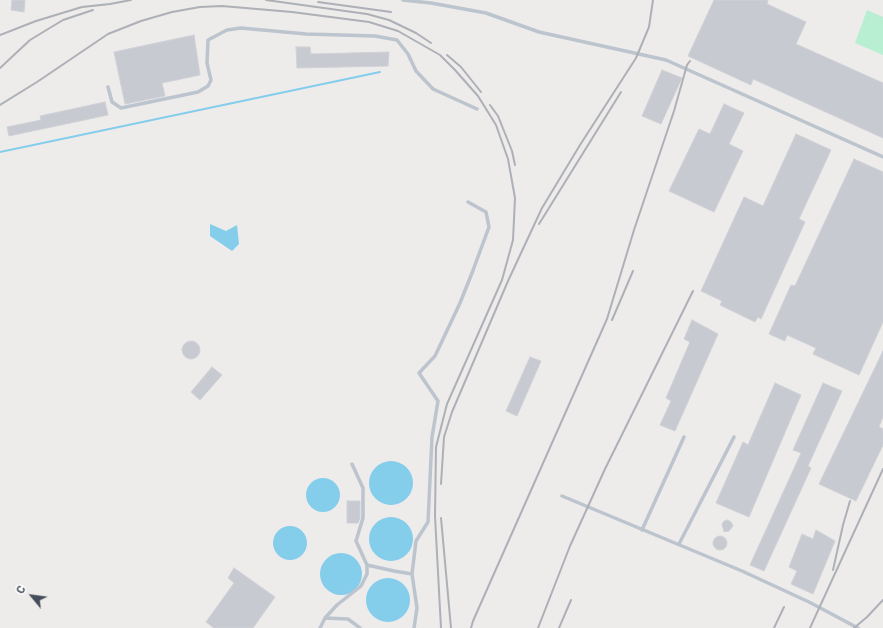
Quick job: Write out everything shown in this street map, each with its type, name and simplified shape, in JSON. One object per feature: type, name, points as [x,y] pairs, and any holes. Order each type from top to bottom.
[{"type":"lane","points":[[403,0],[431,3],[486,13],[540,32],[666,60],[883,156]]},
{"type":"lane","points":[[108,87],[112,102],[121,108],[198,92],[208,86],[211,80],[207,63],[208,40],[227,30],[241,28],[306,34],[375,36],[397,40],[408,54],[416,71],[433,89],[477,109]]},
{"type":"lane","points":[[414,628],[417,608],[412,574],[416,541],[428,522],[432,437],[438,401],[419,373],[435,356],[467,285],[489,226],[486,212],[468,202]]},
{"type":"lane","points":[[642,530],[684,437]]},
{"type":"lane","points":[[679,544],[734,438]]},
{"type":"lane","points":[[320,628],[325,618],[337,605],[361,586],[367,574],[367,565],[356,541],[363,518],[363,488],[352,464]]},
{"type":"lane","points":[[562,496],[748,574],[858,628]]},
{"type":"lane","points":[[367,565],[412,574]]},
{"type":"lane","points":[[325,618],[348,619],[360,628]]},
{"type":"green space","points":[[867,10],[883,17],[883,55],[855,43]]},
{"type":"water","points":[[210,224],[226,231],[237,225],[239,244],[232,251],[210,236]]},
{"type":"water","points":[[391,461],[403,465],[409,471],[413,483],[409,495],[403,501],[391,505],[379,501],[373,495],[369,483],[373,471],[379,465]]},
{"type":"water","points":[[320,478],[326,478],[330,479],[337,485],[340,495],[339,502],[333,509],[326,512],[320,512],[316,511],[309,505],[306,498],[306,492],[307,488],[313,481]]},
{"type":"water","points":[[391,517],[403,521],[409,527],[413,539],[409,551],[403,557],[391,561],[379,557],[373,551],[369,539],[373,527],[379,521]]},
{"type":"water","points":[[287,526],[293,526],[297,527],[304,533],[307,543],[306,550],[300,557],[293,560],[287,560],[283,559],[276,553],[273,546],[273,540],[274,536],[280,529]]},
{"type":"water","points":[[337,553],[345,553],[353,556],[359,562],[362,574],[359,586],[353,592],[345,595],[337,595],[329,592],[323,586],[320,578],[320,570],[323,562],[329,556]]},
{"type":"water","points":[[388,578],[400,582],[406,588],[410,600],[406,612],[400,618],[388,622],[376,618],[370,612],[366,600],[370,588],[376,582]]},
{"type":"building","points":[[12,0],[25,0],[24,12],[11,10]]},
{"type":"building","points":[[714,0],[768,0],[767,4],[806,22],[796,44],[883,83],[883,138],[753,79],[751,85],[688,56]]},
{"type":"building","points":[[194,35],[200,75],[162,83],[165,96],[125,104],[114,52]]},
{"type":"building","points":[[296,47],[310,47],[311,54],[389,52],[388,66],[297,68]]},
{"type":"building","points":[[662,70],[682,78],[661,124],[642,116]]},
{"type":"building","points":[[105,102],[108,115],[9,136],[7,127],[41,120],[40,116]]},
{"type":"building","points":[[724,104],[744,113],[729,144],[743,151],[714,212],[669,191],[699,129],[710,134]]},
{"type":"building","points":[[796,134],[831,150],[799,219],[805,222],[761,319],[758,317],[755,322],[720,305],[722,301],[701,291],[744,197],[763,206]]},
{"type":"building","points":[[854,159],[883,172],[883,322],[859,375],[813,354],[816,348],[787,335],[785,341],[769,334],[791,285],[795,286]]},
{"type":"building","points":[[692,320],[718,334],[675,431],[660,425],[671,401],[666,398],[690,342],[684,339]]},
{"type":"building","points":[[187,341],[195,341],[200,346],[198,357],[195,359],[187,359],[182,354],[182,346]]},
{"type":"building","points":[[883,351],[883,417],[879,427],[883,429],[883,445],[856,501],[819,484]]},
{"type":"building","points":[[530,357],[541,361],[517,416],[506,411]]},
{"type":"building","points":[[212,367],[222,375],[200,400],[191,392]]},
{"type":"building","points":[[775,383],[801,395],[749,517],[716,503],[743,442],[748,445]]},
{"type":"building","points":[[823,383],[842,391],[808,466],[811,468],[764,571],[750,565],[801,453],[793,450]]},
{"type":"building","points":[[347,501],[360,501],[360,518],[358,523],[347,523]]},
{"type":"building","points":[[728,520],[733,526],[729,531],[724,532],[722,524],[724,521]]},
{"type":"building","points":[[816,530],[835,541],[813,594],[791,584],[797,571],[789,567],[802,534],[813,539]]},
{"type":"building","points":[[720,536],[725,538],[727,543],[725,548],[720,550],[715,548],[713,543],[715,538]]},
{"type":"building","points":[[234,568],[275,597],[253,628],[214,628],[206,622],[234,583],[228,578]]},
{"type":"waterway","points":[[0,152],[380,72]]},
{"type":"railway","points":[[0,35],[36,21],[82,7],[131,0]]},
{"type":"railway","points":[[266,0],[367,14],[389,20],[416,33],[431,43]]},
{"type":"railway","points":[[441,484],[444,437],[452,412],[508,281],[542,208],[580,145],[636,58],[649,27],[653,0]]},
{"type":"railway","points":[[318,2],[391,12]]},
{"type":"railway","points":[[0,105],[108,34],[141,21],[172,12],[200,7],[222,6],[292,12],[369,22],[398,31],[440,55],[478,96],[496,125],[508,159],[515,198],[513,240],[502,280],[447,404],[436,447],[435,516],[441,628]]},
{"type":"railway","points":[[0,68],[30,40],[63,20],[93,10]]},
{"type":"railway","points":[[447,55],[461,67],[481,92]]},
{"type":"railway","points":[[471,628],[607,319],[634,230],[674,111],[687,65],[690,61]]},
{"type":"railway","points":[[539,224],[621,92]]},
{"type":"railway","points":[[490,105],[498,116],[512,151],[515,165]]},
{"type":"railway","points":[[612,320],[633,271]]},
{"type":"railway","points":[[538,628],[570,546],[605,469],[693,291]]},
{"type":"railway","points":[[810,628],[883,469]]},
{"type":"railway","points":[[833,570],[850,501]]},
{"type":"railway","points":[[441,518],[451,628]]},
{"type":"railway","points":[[559,628],[571,600]]},
{"type":"railway","points":[[854,628],[883,600]]},
{"type":"railway","points":[[774,628],[784,607]]}]
